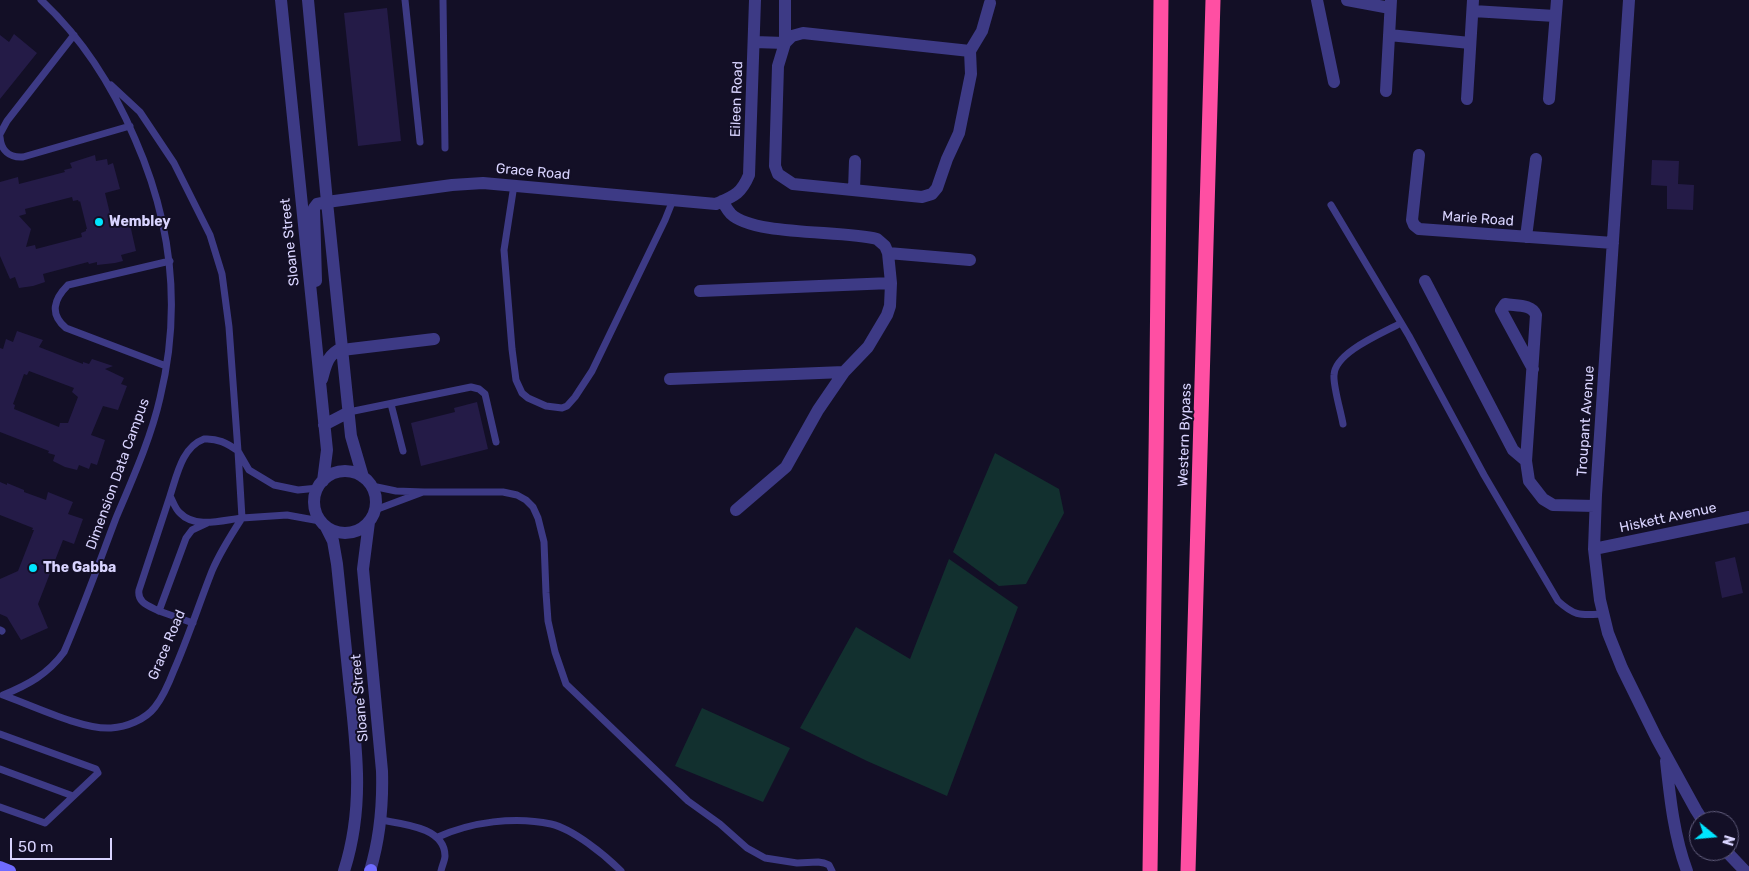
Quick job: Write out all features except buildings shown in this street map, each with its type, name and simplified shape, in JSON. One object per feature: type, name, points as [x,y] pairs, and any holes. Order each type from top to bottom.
[{"type":"highway","name":"Western Bypass","points":[[1150,871],[1155,606],[1161,0]]},
{"type":"highway","name":"Western Bypass","points":[[1188,871],[1213,0]]},
{"type":"main road","points":[[0,867],[10,871]]},
{"type":"street","name":"Sloane Street","points":[[281,0],[327,450],[320,485]]},
{"type":"street","points":[[308,0],[353,446],[368,481],[376,502],[375,510],[369,522],[362,528],[344,533],[335,531],[323,524],[314,505],[320,485],[329,476],[346,471],[355,473],[368,481]]},
{"type":"street","name":"Eileen Road","points":[[735,195],[742,190],[749,175],[755,0]]},
{"type":"street","points":[[784,0],[785,43],[778,66],[776,166],[778,174],[793,184],[922,197],[932,194],[937,188],[947,159],[959,134],[971,74],[970,51],[982,31],[990,3]]},
{"type":"street","points":[[1318,0],[1334,82]]},
{"type":"street","points":[[1347,0],[1391,4],[1386,91]]},
{"type":"street","points":[[1549,99],[1557,0]]},
{"type":"street","name":"Troupant Avenue","points":[[1629,0],[1595,506],[1594,549],[1608,633],[1622,668],[1697,811]]},
{"type":"street","points":[[1468,99],[1473,6],[1555,16]]},
{"type":"street","points":[[754,42],[785,43],[792,36],[802,32],[970,51]]},
{"type":"street","points":[[1389,35],[1470,43]]},
{"type":"street","name":"Marie Road","points":[[1419,155],[1412,220],[1414,225],[1424,230],[1613,243]]},
{"type":"street","points":[[1526,237],[1536,159]]},
{"type":"street","points":[[854,190],[855,162]]},
{"type":"street","name":"Grace Road","points":[[327,202],[452,185],[483,184],[514,185],[716,204],[735,195]]},
{"type":"street","points":[[722,201],[732,214],[764,227],[872,237],[882,242],[888,253],[891,283],[890,306],[887,315],[868,347],[844,372],[818,410],[786,467],[736,510]]},
{"type":"street","points":[[311,300],[316,279],[314,208],[317,204],[327,202]]},
{"type":"street","points":[[888,253],[970,260]]},
{"type":"street","points":[[1424,281],[1513,450],[1526,461]]},
{"type":"street","points":[[700,291],[891,283]]},
{"type":"street","points":[[1533,368],[1500,310],[1505,304],[1531,308],[1536,315],[1533,368],[1526,461],[1529,481],[1543,500],[1553,505],[1595,506]]},
{"type":"street","points":[[320,386],[334,352],[342,349],[434,339]]},
{"type":"street","points":[[670,379],[844,372]]},
{"type":"street","points":[[324,425],[349,412]]},
{"type":"street","name":"Hiskett Avenue","points":[[1594,549],[1749,516]]},
{"type":"street","name":"Sloane Street","points":[[369,522],[363,569],[382,771],[381,820],[370,871]]},
{"type":"street","name":"Sloane Street","points":[[323,524],[333,540],[337,564],[357,755],[358,788],[356,814],[344,871]]},
{"type":"street","points":[[1666,754],[1671,799],[1679,843],[1687,871]]},
{"type":"street","points":[[1735,861],[1744,871]]},
{"type":"lane","name":"Dimension Data Campus","points":[[2,694],[28,684],[46,672],[64,652],[139,461],[160,399],[166,366],[171,318],[170,261],[162,215],[149,171],[130,126],[107,82],[74,35],[41,0]]},
{"type":"lane","points":[[405,0],[420,142]]},
{"type":"lane","points":[[443,0],[445,148]]},
{"type":"lane","points":[[74,35],[6,121],[0,135],[3,148],[7,153],[23,157],[130,126]]},
{"type":"lane","name":"Dimension Data Campus","points":[[107,82],[140,112],[174,163],[210,235],[222,274],[229,327],[238,451],[249,470],[274,485],[298,490],[320,485]]},
{"type":"lane","points":[[514,185],[506,225],[504,250],[516,380],[522,393],[528,398],[546,406],[562,408],[567,406],[576,397],[592,371],[665,220],[672,200]]},
{"type":"lane","points":[[1331,205],[1401,323],[1484,475],[1558,601],[1572,613],[1578,615],[1604,614]]},
{"type":"lane","points":[[166,366],[66,328],[60,323],[54,310],[56,300],[68,286],[170,261]]},
{"type":"lane","points":[[1343,424],[1334,374],[1340,360],[1349,350],[1401,323]]},
{"type":"lane","points":[[349,412],[471,387],[479,389],[485,394],[496,442]]},
{"type":"lane","points":[[391,404],[403,451]]},
{"type":"lane","points":[[193,623],[159,611],[142,602],[138,594],[184,458],[196,442],[211,439],[227,443],[238,451],[242,518]]},
{"type":"lane","points":[[368,481],[396,491],[503,492],[517,495],[526,500],[532,506],[538,518],[544,542],[548,621],[555,652],[566,684],[688,801],[720,824],[747,848],[765,858],[797,863],[824,863],[832,871]]},
{"type":"lane","points":[[375,510],[424,492]]},
{"type":"lane","points":[[170,496],[180,514],[190,519],[208,523]]},
{"type":"lane","points":[[159,611],[186,538],[192,530],[208,523],[242,518],[287,515],[323,524]]},
{"type":"lane","name":"Grace Road","points":[[2,694],[85,725],[100,728],[124,726],[145,716],[155,708],[166,688],[220,554],[242,518]]},
{"type":"lane","points":[[0,734],[96,769],[98,774],[45,823],[0,808]]},
{"type":"lane","points":[[0,769],[72,796]]},
{"type":"lane","points":[[381,820],[424,829],[438,837],[445,854],[441,871]]},
{"type":"lane","points":[[438,837],[451,831],[482,823],[517,821],[552,824],[577,837],[609,859],[621,871]]},
{"type":"green space","points":[[995,453],[1059,489],[1064,513],[1026,584],[999,586],[953,552]]},
{"type":"green space","points":[[949,559],[1018,607],[947,796],[867,761],[800,728],[856,627],[910,659]]},
{"type":"green space","points":[[702,708],[790,748],[763,802],[675,766]]},
{"type":"place","name":"Wembley","points":[[99,222]]},
{"type":"place","name":"The Gabba","points":[[33,568]]}]
